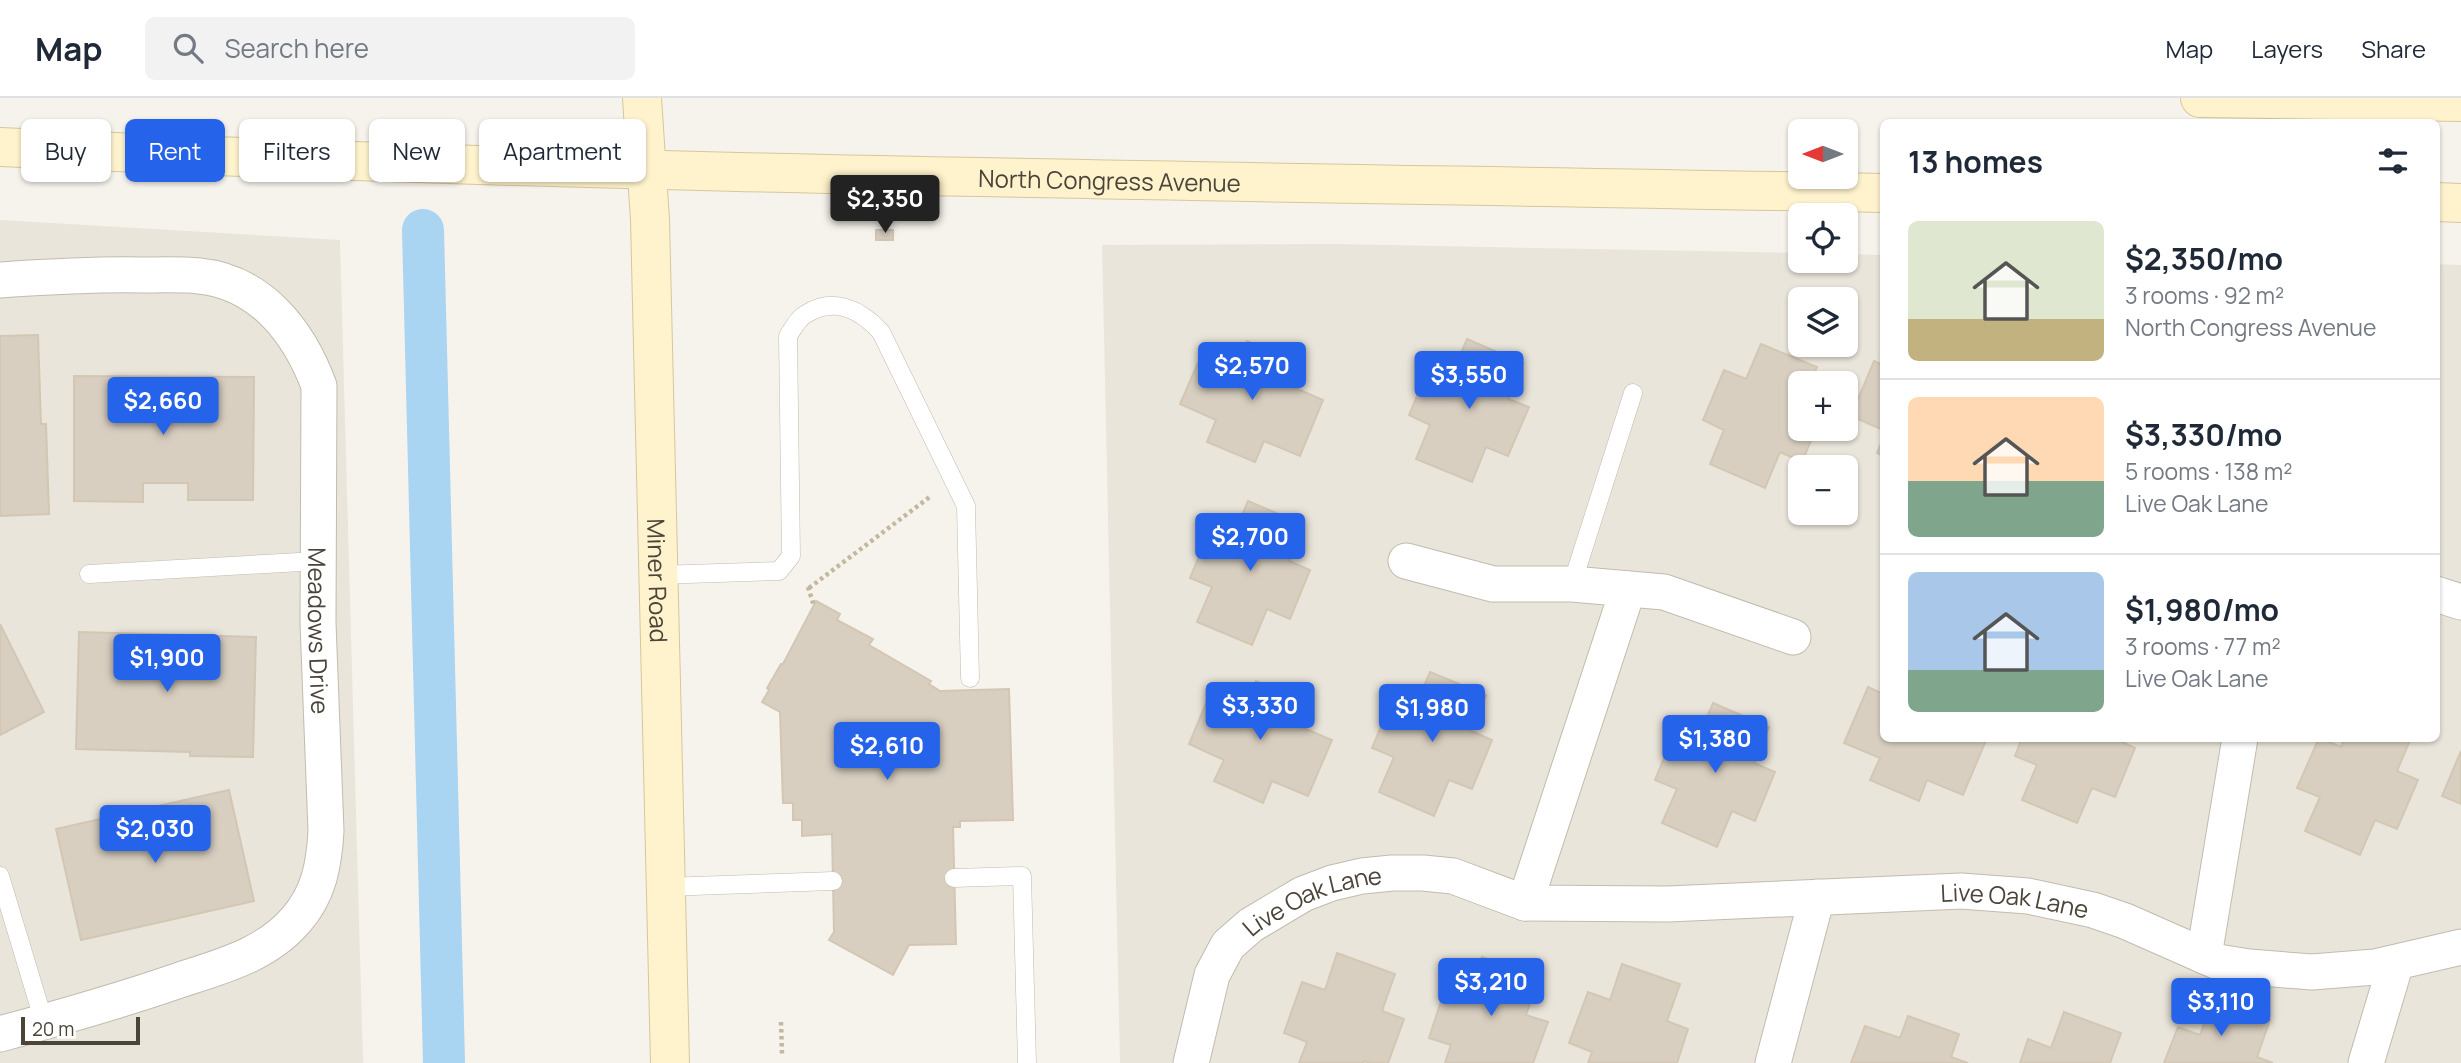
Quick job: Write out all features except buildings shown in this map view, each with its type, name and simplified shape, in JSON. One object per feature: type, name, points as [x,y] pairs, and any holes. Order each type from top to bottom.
[{"type":"main road","name":"Miner Road","points":[[642,98],[650,220],[670,1063]]},
{"type":"main road","points":[[2200,98],[2461,102]]},
{"type":"main road","name":"North Congress Avenue","points":[[0,147],[647,170],[1880,192]]},
{"type":"main road","points":[[2440,202],[2461,203]]},
{"type":"street","name":"Meadows Drive","points":[[0,280],[101,274],[201,276],[228,283],[256,298],[278,315],[303,348],[318,386],[318,623],[326,831],[324,864],[314,893],[297,919],[275,941],[248,957],[110,1004],[0,1034]]},
{"type":"street","points":[[1406,561],[1493,584],[1572,583],[1664,592],[1793,636]]},
{"type":"street","points":[[1525,903],[1628,589]]},
{"type":"street","points":[[2440,595],[2461,602]]},
{"type":"street","points":[[2204,956],[2239,742]]},
{"type":"street","name":"Live Oak Lane","points":[[1191,1063],[1212,975],[1228,944],[1251,925],[1303,894],[1332,883],[1392,873],[1453,876],[1525,903],[1668,904],[1961,891],[2028,896],[2115,917],[2218,962],[2312,972],[2375,967],[2461,947]]},
{"type":"street","points":[[1773,1063],[1817,897]]},
{"type":"street","points":[[2366,1063],[2396,963]]},
{"type":"lane","points":[[658,575],[779,570],[791,556],[788,336],[803,315],[824,306],[849,308],[867,317],[881,332],[965,506],[970,678]]},
{"type":"lane","points":[[1572,583],[1633,393]]},
{"type":"lane","points":[[89,573],[318,561]]},
{"type":"lane","points":[[0,876],[44,1022]]},
{"type":"lane","points":[[954,878],[1022,876],[1027,1063]]},
{"type":"lane","points":[[665,887],[833,881]]},
{"type":"path","points":[[809,588],[936,493]]},
{"type":"path","points":[[804,579],[814,607]]},
{"type":"path","points":[[781,1022],[782,1054]]},
{"type":"shaded area","points":[[0,220],[340,240],[363,1063],[0,1063]]},
{"type":"shaded area","points":[[1336,244],[1788,253],[1788,273],[1858,273],[1858,254],[1880,255],[1880,742],[2440,742],[2440,264],[2461,265],[2461,1063],[1120,1063],[1102,245]]},
{"type":"waterway","points":[[423,230],[444,1063]]}]
